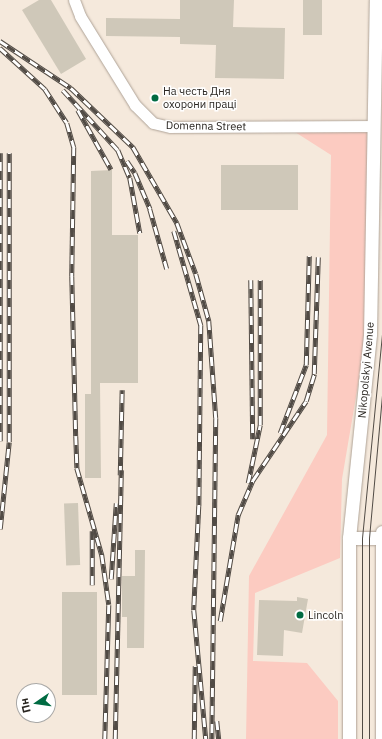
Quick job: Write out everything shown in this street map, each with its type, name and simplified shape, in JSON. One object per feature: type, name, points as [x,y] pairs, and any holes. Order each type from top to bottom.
[{"type":"main road","name":"Nikopolskyi Avenue","points":[[349,739],[349,538],[370,334],[378,126],[376,0]]},
{"type":"main road","points":[[349,538],[382,536],[382,739]]},
{"type":"street","name":"Domenna Street","points":[[74,0],[80,16],[135,105],[153,123],[171,127],[378,126]]},
{"type":"shaded area","points":[[370,131],[367,332],[342,479],[340,558],[255,593],[253,661],[307,663],[338,701],[338,739],[246,739],[249,576],[327,435],[331,155],[295,132]]},
{"type":"building","points":[[39,0],[51,0],[86,59],[61,74],[22,10]]},
{"type":"building","points":[[180,0],[234,0],[233,27],[285,28],[284,79],[215,78],[216,45],[180,44],[180,37],[106,36],[106,18],[180,19]]},
{"type":"building","points":[[303,0],[322,0],[322,35],[303,35]]},
{"type":"building","points":[[221,165],[298,165],[298,210],[221,210]]},
{"type":"building","points":[[112,170],[112,235],[138,235],[138,383],[100,383],[101,478],[85,478],[85,394],[91,394],[91,171]]},
{"type":"building","points":[[64,503],[78,503],[80,565],[66,565]]},
{"type":"building","points":[[135,550],[145,550],[144,648],[127,648],[127,617],[122,617],[122,576],[135,576]]},
{"type":"building","points":[[62,592],[97,592],[97,695],[62,695]]},
{"type":"building","points":[[297,597],[308,599],[302,633],[284,630],[283,656],[257,655],[259,600],[297,601]]},
{"type":"tram line","points":[[362,739],[362,538],[382,334]]},
{"type":"tram line","points":[[369,739],[369,538],[382,395]]},
{"type":"railway","points":[[0,41],[71,88],[133,147],[177,223],[196,274],[209,321],[216,418],[212,739]]},
{"type":"railway","points":[[0,48],[45,89],[67,123],[74,147],[72,276],[77,468],[102,555],[109,605],[105,739]]},
{"type":"railway","points":[[63,90],[118,150],[130,178],[140,233]]},
{"type":"railway","points":[[78,110],[111,169]]},
{"type":"railway","points":[[0,153],[0,441]]},
{"type":"railway","points":[[0,529],[9,442],[9,153]]},
{"type":"railway","points":[[127,161],[135,173],[150,209],[167,269]]},
{"type":"railway","points":[[174,231],[201,325],[199,506],[194,610],[206,739]]},
{"type":"railway","points":[[280,433],[306,365],[309,256]]},
{"type":"railway","points":[[220,621],[238,515],[253,480],[306,401],[314,374],[318,257]]},
{"type":"railway","points":[[251,280],[253,439]]},
{"type":"railway","points":[[248,483],[260,425],[260,280]]},
{"type":"railway","points":[[120,475],[122,390]]},
{"type":"railway","points":[[115,739],[121,470]]},
{"type":"railway","points":[[111,579],[116,503]]},
{"type":"railway","points":[[92,531],[92,585]]},
{"type":"railway","points":[[194,739],[195,666]]},
{"type":"railway","points":[[217,721],[219,739]]},
{"type":"place","name":"На честь Дня охорони праці","points":[[155,98]]},
{"type":"place","name":"Lincoln","points":[[300,615]]}]
